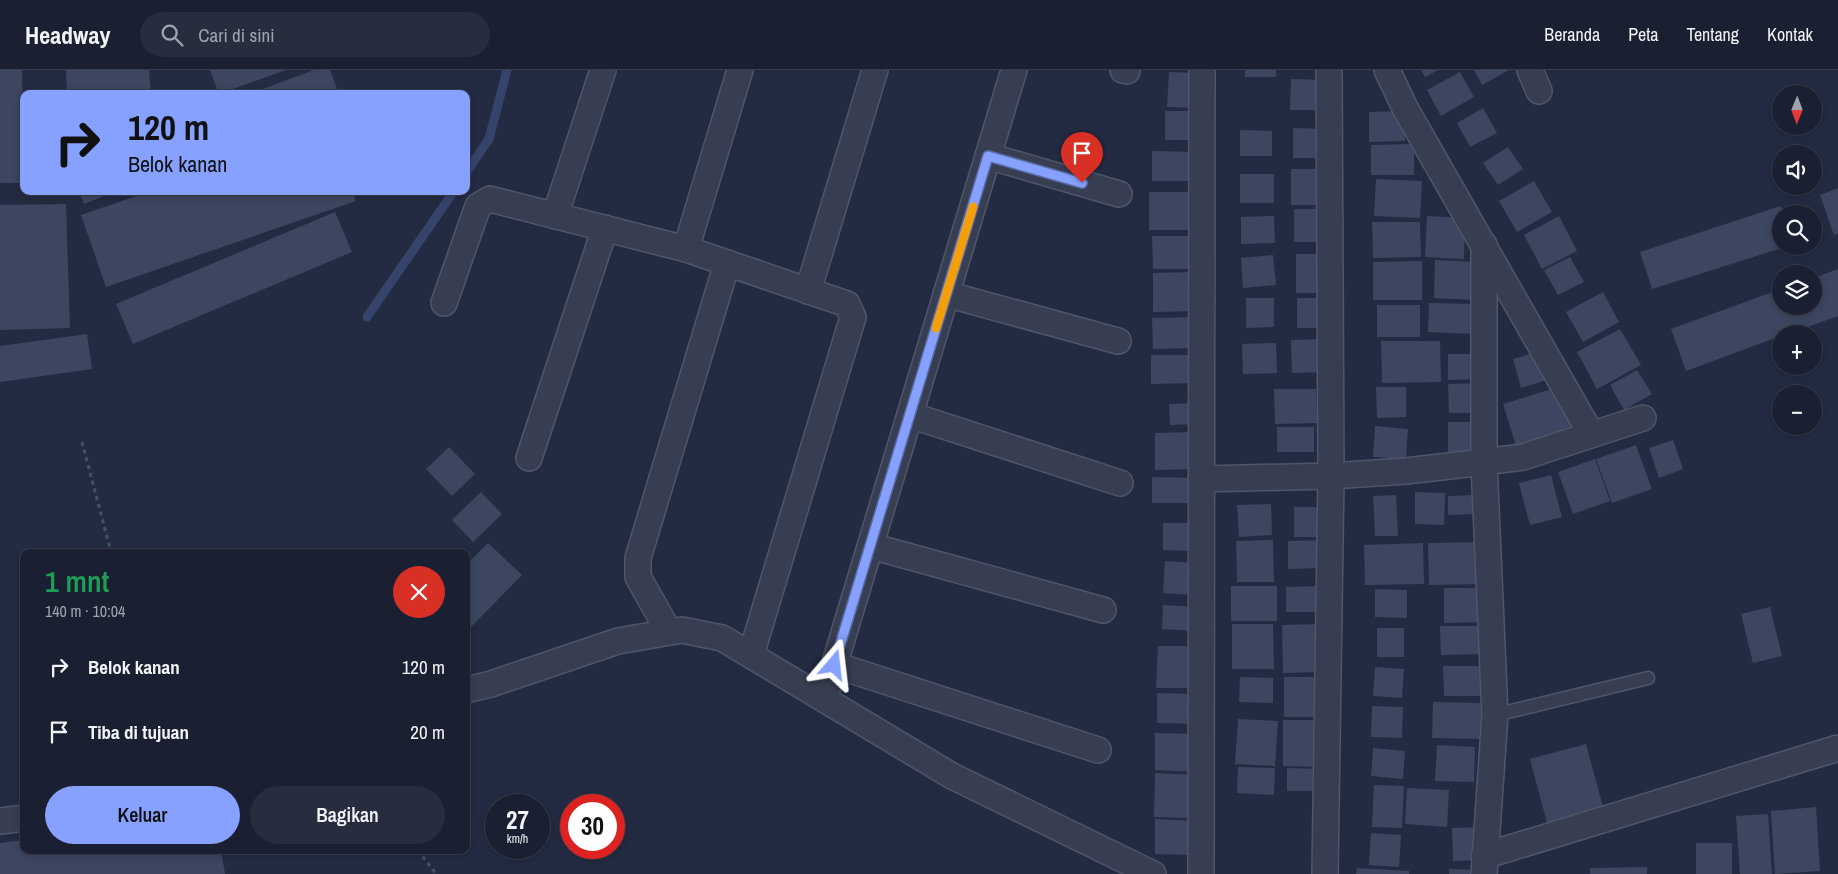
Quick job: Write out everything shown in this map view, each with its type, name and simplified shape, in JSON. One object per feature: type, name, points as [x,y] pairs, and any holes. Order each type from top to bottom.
[{"type":"street","points":[[555,216],[603,70]]},
{"type":"street","points":[[686,249],[740,70]]},
{"type":"street","points":[[808,291],[875,70]]},
{"type":"street","points":[[824,700],[1014,70]]},
{"type":"street","points":[[1201,874],[1202,70]]},
{"type":"street","points":[[1325,874],[1331,476],[1330,70]]},
{"type":"street","points":[[1386,70],[1405,108],[1591,434]]},
{"type":"street","points":[[988,156],[1119,194]]},
{"type":"street","points":[[444,303],[478,206],[490,199],[686,249],[847,304],[853,317],[751,655]]},
{"type":"street","points":[[529,458],[605,228]]},
{"type":"street","points":[[1484,245],[1484,462],[1495,714],[1484,865],[1838,748]]},
{"type":"street","points":[[669,632],[638,577],[638,558],[727,263]]},
{"type":"street","points":[[946,294],[1118,342]]},
{"type":"street","points":[[910,415],[1120,483]]},
{"type":"street","points":[[1201,479],[1331,476],[1406,471],[1522,457],[1643,418]]},
{"type":"street","points":[[871,546],[1103,610]]},
{"type":"street","points":[[470,689],[491,684],[618,641],[682,630],[722,638],[952,776],[1153,874]]},
{"type":"street","points":[[834,665],[1098,750]]},
{"type":"street","points":[[0,821],[20,818]]},
{"type":"lane","points":[[1495,714],[1648,678]]},
{"type":"path","points":[[82,442],[110,549]]},
{"type":"path","points":[[421,854],[436,874]]},
{"type":"building","points":[[0,70],[22,70],[22,90],[20,90],[20,183],[0,183]]},
{"type":"building","points":[[66,70],[149,70],[151,90],[67,90]]},
{"type":"building","points":[[210,70],[286,70],[230,90],[218,90]]},
{"type":"building","points":[[314,70],[330,70],[338,90],[260,90]]},
{"type":"building","points":[[1245,70],[1276,70],[1276,77],[1245,77]]},
{"type":"building","points":[[1421,70],[1438,70],[1425,77]]},
{"type":"building","points":[[1474,70],[1509,70],[1482,85]]},
{"type":"building","points":[[1169,72],[1197,73],[1196,108],[1167,107]]},
{"type":"building","points":[[1460,72],[1474,97],[1441,116],[1427,90]]},
{"type":"building","points":[[1291,79],[1326,80],[1325,110],[1290,110]]},
{"type":"building","points":[[1483,108],[1497,133],[1470,147],[1457,123]]},
{"type":"building","points":[[1165,111],[1198,111],[1199,140],[1165,140]]},
{"type":"building","points":[[1404,111],[1405,141],[1369,142],[1369,112]]},
{"type":"building","points":[[1293,128],[1326,129],[1325,158],[1293,158]]},
{"type":"building","points":[[1240,130],[1272,131],[1272,156],[1240,156]]},
{"type":"building","points":[[1414,144],[1414,175],[1371,175],[1371,145]]},
{"type":"building","points":[[1508,147],[1523,169],[1498,185],[1483,163]]},
{"type":"building","points":[[1152,151],[1198,152],[1198,181],[1152,181]]},
{"type":"building","points":[[1291,169],[1325,169],[1325,205],[1291,205]]},
{"type":"building","points":[[1240,174],[1274,174],[1274,203],[1240,203]]},
{"type":"building","points":[[1376,179],[1422,181],[1420,218],[1374,216]]},
{"type":"building","points":[[1534,181],[1552,212],[1517,232],[1499,201]]},
{"type":"building","points":[[1838,188],[1838,234],[1834,235],[1820,195]]},
{"type":"building","points":[[1149,192],[1199,192],[1198,230],[1149,230]]},
{"type":"building","points":[[81,195],[107,195],[84,204]]},
{"type":"building","points":[[139,195],[354,195],[356,201],[106,287],[81,215]]},
{"type":"building","points":[[66,204],[70,328],[0,330],[0,205]]},
{"type":"building","points":[[1294,209],[1325,209],[1325,242],[1294,242]]},
{"type":"building","points":[[1772,209],[1772,251],[1652,289],[1640,252]]},
{"type":"building","points":[[335,212],[352,252],[133,344],[116,304]]},
{"type":"building","points":[[1274,216],[1275,243],[1241,244],[1241,217]]},
{"type":"building","points":[[1427,216],[1465,218],[1464,259],[1425,257]]},
{"type":"building","points":[[1559,216],[1577,251],[1542,269],[1524,235]]},
{"type":"building","points":[[1372,222],[1420,222],[1421,257],[1373,258]]},
{"type":"building","points":[[1152,236],[1196,236],[1197,269],[1153,269]]},
{"type":"building","points":[[1296,254],[1325,254],[1325,293],[1296,293]]},
{"type":"building","points":[[1273,255],[1276,285],[1243,288],[1241,258]]},
{"type":"building","points":[[1570,257],[1584,282],[1558,295],[1544,270]]},
{"type":"building","points":[[1435,260],[1476,262],[1475,300],[1434,298]]},
{"type":"building","points":[[1422,261],[1422,300],[1373,300],[1373,262]]},
{"type":"building","points":[[1838,269],[1838,316],[1813,325],[1772,325],[1772,339],[1686,371],[1671,329],[1772,292],[1772,315],[1822,315],[1822,275]]},
{"type":"building","points":[[1196,272],[1197,311],[1153,312],[1153,273]]},
{"type":"building","points":[[1603,292],[1619,322],[1583,342],[1566,312]]},
{"type":"building","points":[[1246,298],[1274,298],[1274,327],[1246,328]]},
{"type":"building","points":[[1297,298],[1327,298],[1327,328],[1297,328]]},
{"type":"building","points":[[1429,303],[1476,304],[1475,334],[1428,332]]},
{"type":"building","points":[[1377,305],[1420,305],[1420,337],[1377,337]]},
{"type":"building","points":[[1197,317],[1198,348],[1153,349],[1152,318]]},
{"type":"building","points":[[1620,329],[1641,365],[1597,389],[1577,352]]},
{"type":"building","points":[[87,334],[92,369],[0,382],[0,346]]},
{"type":"building","points":[[1326,339],[1326,372],[1292,373],[1291,340]]},
{"type":"building","points":[[1381,341],[1440,341],[1441,382],[1382,383]]},
{"type":"building","points":[[1276,343],[1277,373],[1243,374],[1242,344]]},
{"type":"building","points":[[1540,351],[1548,380],[1521,388],[1513,359]]},
{"type":"building","points":[[1448,354],[1480,354],[1480,379],[1448,380]]},
{"type":"building","points":[[1151,355],[1196,355],[1196,383],[1151,384]]},
{"type":"building","points":[[1637,370],[1652,394],[1624,410],[1610,385]]},
{"type":"building","points":[[1480,383],[1480,413],[1449,413],[1448,384]]},
{"type":"building","points":[[1376,387],[1406,387],[1406,417],[1377,418]]},
{"type":"building","points":[[1558,387],[1573,432],[1517,449],[1503,404]]},
{"type":"building","points":[[1274,389],[1316,389],[1317,423],[1275,424]]},
{"type":"building","points":[[1197,403],[1198,424],[1170,425],[1169,404]]},
{"type":"building","points":[[1448,422],[1480,422],[1480,454],[1448,454]]},
{"type":"building","points":[[1375,426],[1408,429],[1406,459],[1373,457]]},
{"type":"building","points":[[1277,427],[1314,427],[1314,452],[1277,452]]},
{"type":"building","points":[[1197,432],[1198,469],[1155,470],[1155,433]]},
{"type":"building","points":[[1673,440],[1683,469],[1659,478],[1649,448]]},
{"type":"building","points":[[1636,445],[1652,489],[1612,503],[1596,459]]},
{"type":"building","points":[[449,447],[475,474],[452,496],[426,469]]},
{"type":"building","points":[[1595,459],[1610,501],[1573,514],[1558,472]]},
{"type":"building","points":[[1551,475],[1562,517],[1530,525],[1519,483]]},
{"type":"building","points":[[1152,477],[1196,478],[1196,503],[1152,503]]},
{"type":"building","points":[[481,492],[502,514],[473,542],[452,520]]},
{"type":"building","points":[[1415,492],[1445,493],[1444,525],[1415,524]]},
{"type":"building","points":[[1396,495],[1398,536],[1375,536],[1373,496]]},
{"type":"building","points":[[1474,495],[1474,514],[1448,515],[1448,496]]},
{"type":"building","points":[[1271,504],[1272,535],[1239,537],[1237,505]]},
{"type":"building","points":[[1294,507],[1325,507],[1325,537],[1294,537]]},
{"type":"building","points":[[1163,523],[1197,523],[1196,551],[1163,550]]},
{"type":"building","points":[[1273,540],[1274,582],[1237,582],[1236,541]]},
{"type":"building","points":[[1328,540],[1328,568],[1288,569],[1288,541]]},
{"type":"building","points":[[1482,542],[1483,584],[1429,585],[1428,543]]},
{"type":"building","points":[[488,543],[522,575],[470,628],[470,561]]},
{"type":"building","points":[[1423,543],[1424,584],[1365,585],[1364,545]]},
{"type":"building","points":[[1165,561],[1196,563],[1194,595],[1163,593]]},
{"type":"building","points":[[1231,586],[1277,586],[1277,621],[1231,621]]},
{"type":"building","points":[[1323,586],[1323,612],[1286,612],[1286,587]]},
{"type":"building","points":[[1444,588],[1480,588],[1480,622],[1444,623]]},
{"type":"building","points":[[1375,589],[1407,590],[1407,618],[1375,617]]},
{"type":"building","points":[[1163,605],[1197,607],[1195,631],[1162,629]]},
{"type":"building","points":[[1770,607],[1782,656],[1753,663],[1741,614]]},
{"type":"building","points":[[1232,624],[1273,624],[1274,669],[1232,669]]},
{"type":"building","points":[[1322,624],[1322,672],[1283,673],[1282,625]]},
{"type":"building","points":[[1440,626],[1480,626],[1480,654],[1441,655]]},
{"type":"building","points":[[1377,628],[1404,628],[1404,657],[1377,657]]},
{"type":"building","points":[[1158,646],[1195,646],[1194,688],[1156,688]]},
{"type":"building","points":[[1443,666],[1480,666],[1480,696],[1444,696]]},
{"type":"building","points":[[1375,667],[1404,669],[1402,698],[1373,696]]},
{"type":"building","points":[[1240,677],[1273,678],[1273,703],[1239,702]]},
{"type":"building","points":[[1284,677],[1322,677],[1323,717],[1284,717]]},
{"type":"building","points":[[1157,693],[1196,694],[1196,724],[1157,723]]},
{"type":"building","points":[[1433,702],[1482,703],[1482,739],[1432,738]]},
{"type":"building","points":[[1372,706],[1403,707],[1402,738],[1371,737]]},
{"type":"building","points":[[1238,719],[1278,721],[1275,766],[1235,764]]},
{"type":"building","points":[[1283,720],[1323,720],[1322,767],[1283,766]]},
{"type":"building","points":[[1155,733],[1198,734],[1197,772],[1155,770]]},
{"type":"building","points":[[1586,744],[1603,807],[1547,823],[1530,759]]},
{"type":"building","points":[[1437,745],[1475,747],[1474,782],[1435,781]]},
{"type":"building","points":[[1373,748],[1405,751],[1403,779],[1371,776]]},
{"type":"building","points":[[1238,767],[1275,768],[1274,795],[1237,793]]},
{"type":"building","points":[[1287,768],[1320,769],[1320,791],[1287,791]]},
{"type":"building","points":[[1155,773],[1197,775],[1196,818],[1154,817]]},
{"type":"building","points":[[1374,785],[1404,786],[1402,828],[1372,827]]},
{"type":"building","points":[[1407,788],[1449,790],[1447,827],[1405,824]]},
{"type":"building","points":[[1816,807],[1820,871],[1775,874],[1771,811]]},
{"type":"building","points":[[1768,814],[1772,874],[1740,874],[1736,816]]},
{"type":"building","points":[[1155,819],[1196,821],[1195,855],[1155,854]]},
{"type":"building","points":[[1480,827],[1481,860],[1453,861],[1452,828]]},
{"type":"building","points":[[1371,833],[1401,835],[1399,867],[1369,865]]},
{"type":"building","points":[[20,840],[20,854],[222,854],[225,874],[0,874],[0,843]]},
{"type":"building","points":[[1696,843],[1732,843],[1732,874],[1696,874]]},
{"type":"building","points":[[1647,867],[1647,874],[1590,874],[1590,868]]},
{"type":"building","points":[[1357,868],[1409,871],[1409,874],[1356,874]]},
{"type":"building","points":[[1449,869],[1481,870],[1481,874],[1449,874]]},
{"type":"waterway","points":[[470,167],[489,139],[507,70]]},
{"type":"waterway","points":[[367,317],[451,195]]},
{"type":"slow traffic","points":[[936,328],[973,207]]},
{"type":"route","points":[[834,665],[988,156],[1082,183]]}]
